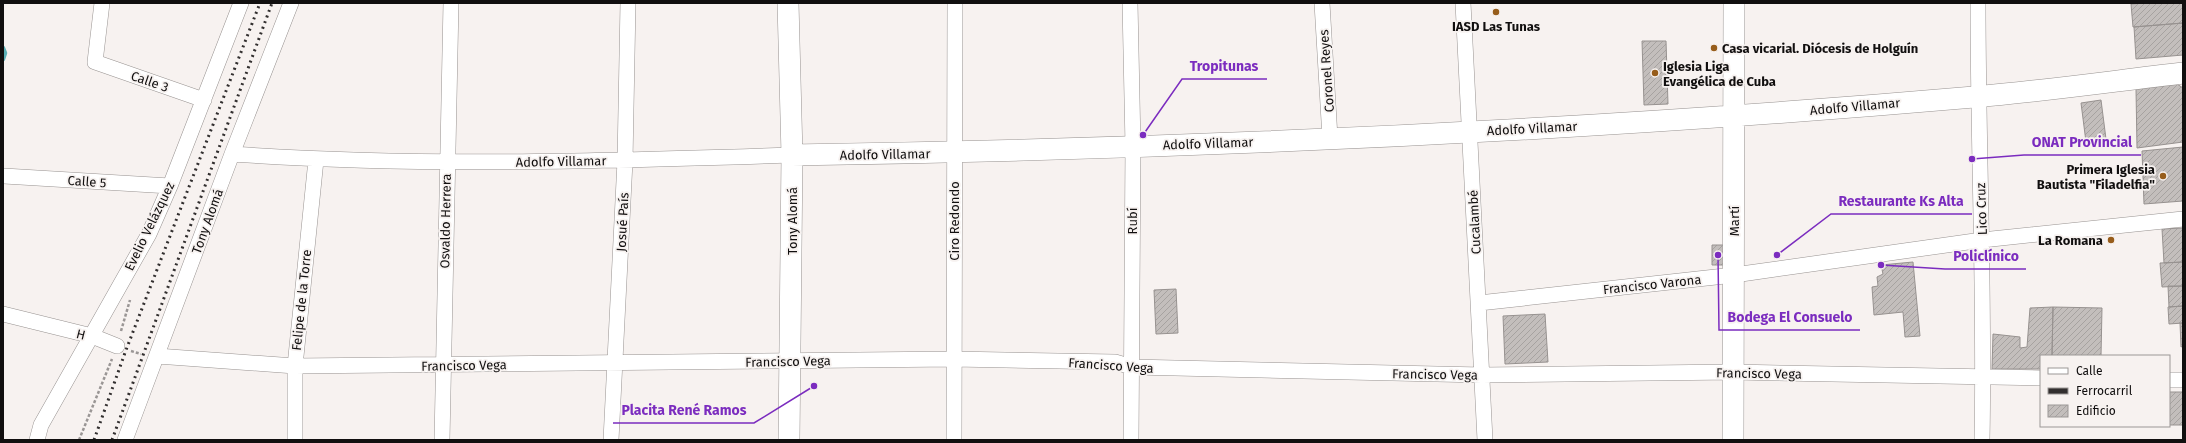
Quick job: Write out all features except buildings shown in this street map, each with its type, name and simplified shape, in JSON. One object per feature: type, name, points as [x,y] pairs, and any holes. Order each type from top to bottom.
[{"type":"street","name":"Calle 3","points":[[102,3],[95,62],[204,100]]},
{"type":"street","name":"Evelio Velázquez","points":[[37,440],[42,425],[149,234],[170,186],[241,3]]},
{"type":"street","name":"Tony Alomá","points":[[125,440],[158,356],[232,154],[291,3]]},
{"type":"street","name":"Osvaldo Herrera","points":[[442,440],[446,162],[451,3]]},
{"type":"street","name":"Josué País","points":[[611,440],[625,161],[628,3]]},
{"type":"street","name":"Tony Alomá","points":[[788,3],[792,155],[789,440]]},
{"type":"street","name":"Ciro Redondo","points":[[954,440],[955,3]]},
{"type":"street","name":"Rubí","points":[[1130,3],[1133,146],[1132,367],[1130,440]]},
{"type":"street","name":"Coronel Reyes","points":[[1322,3],[1330,138]]},
{"type":"street","name":"Cucalambé","points":[[1463,3],[1468,132],[1479,303],[1485,440]]},
{"type":"street","name":"Martí","points":[[1733,440],[1734,3]]},
{"type":"street","name":"Lico Cruz","points":[[1978,3],[1978,97],[1982,240],[1982,440]]},
{"type":"street","name":"Adolfo Villamar","points":[[232,154],[316,160],[446,162],[625,161],[792,155],[954,153],[1330,138],[1468,132],[1734,116],[1978,97],[2183,73]]},
{"type":"street","name":"Felipe de la Torre","points":[[295,440],[295,366],[316,160]]},
{"type":"street","name":"Calle 5","points":[[4,176],[170,186]]},
{"type":"street","name":"Francisco Varona","points":[[1479,303],[1734,275],[1982,240],[2183,219]]},
{"type":"street","name":"H","points":[[3,314],[92,336],[117,346]]},
{"type":"street","name":"Francisco Vega","points":[[158,356],[295,366],[442,366],[954,359],[1115,362],[1132,367],[1482,375],[1733,372],[2040,378]]},
{"type":"street","points":[[2170,380],[2183,380]]},
{"type":"path","points":[[117,346],[142,355],[158,356]]},
{"type":"waterway","points":[[3,48],[5,53],[3,59]]},
{"type":"railway","points":[[94,440],[126,350],[260,3]]},
{"type":"railway","points":[[112,440],[272,3]]},
{"type":"place","name":"IASD Las Tunas","points":[[1496,12]]},
{"type":"place","name":"Casa vicarial. Diócesis de Holguín","points":[[1714,48]]},
{"type":"place","name":"Iglesia Liga Evangélica de Cuba","points":[[1655,73]]},
{"type":"place","name":"Tropitunas","points":[[1143,135]]},
{"type":"place","name":"ONAT Provincial","points":[[1972,159]]},
{"type":"place","name":"Primera Iglesia Bautista \"Filadelfia\"","points":[[2163,176]]},
{"type":"place","name":"La Romana","points":[[2111,240]]},
{"type":"place","name":"Bodega El Consuelo","points":[[1718,255]]},
{"type":"place","name":"Restaurante Ks Alta","points":[[1777,255]]},
{"type":"place","name":"Policlínico","points":[[1881,265]]},
{"type":"place","name":"Placita René Ramos","points":[[814,386]]}]
